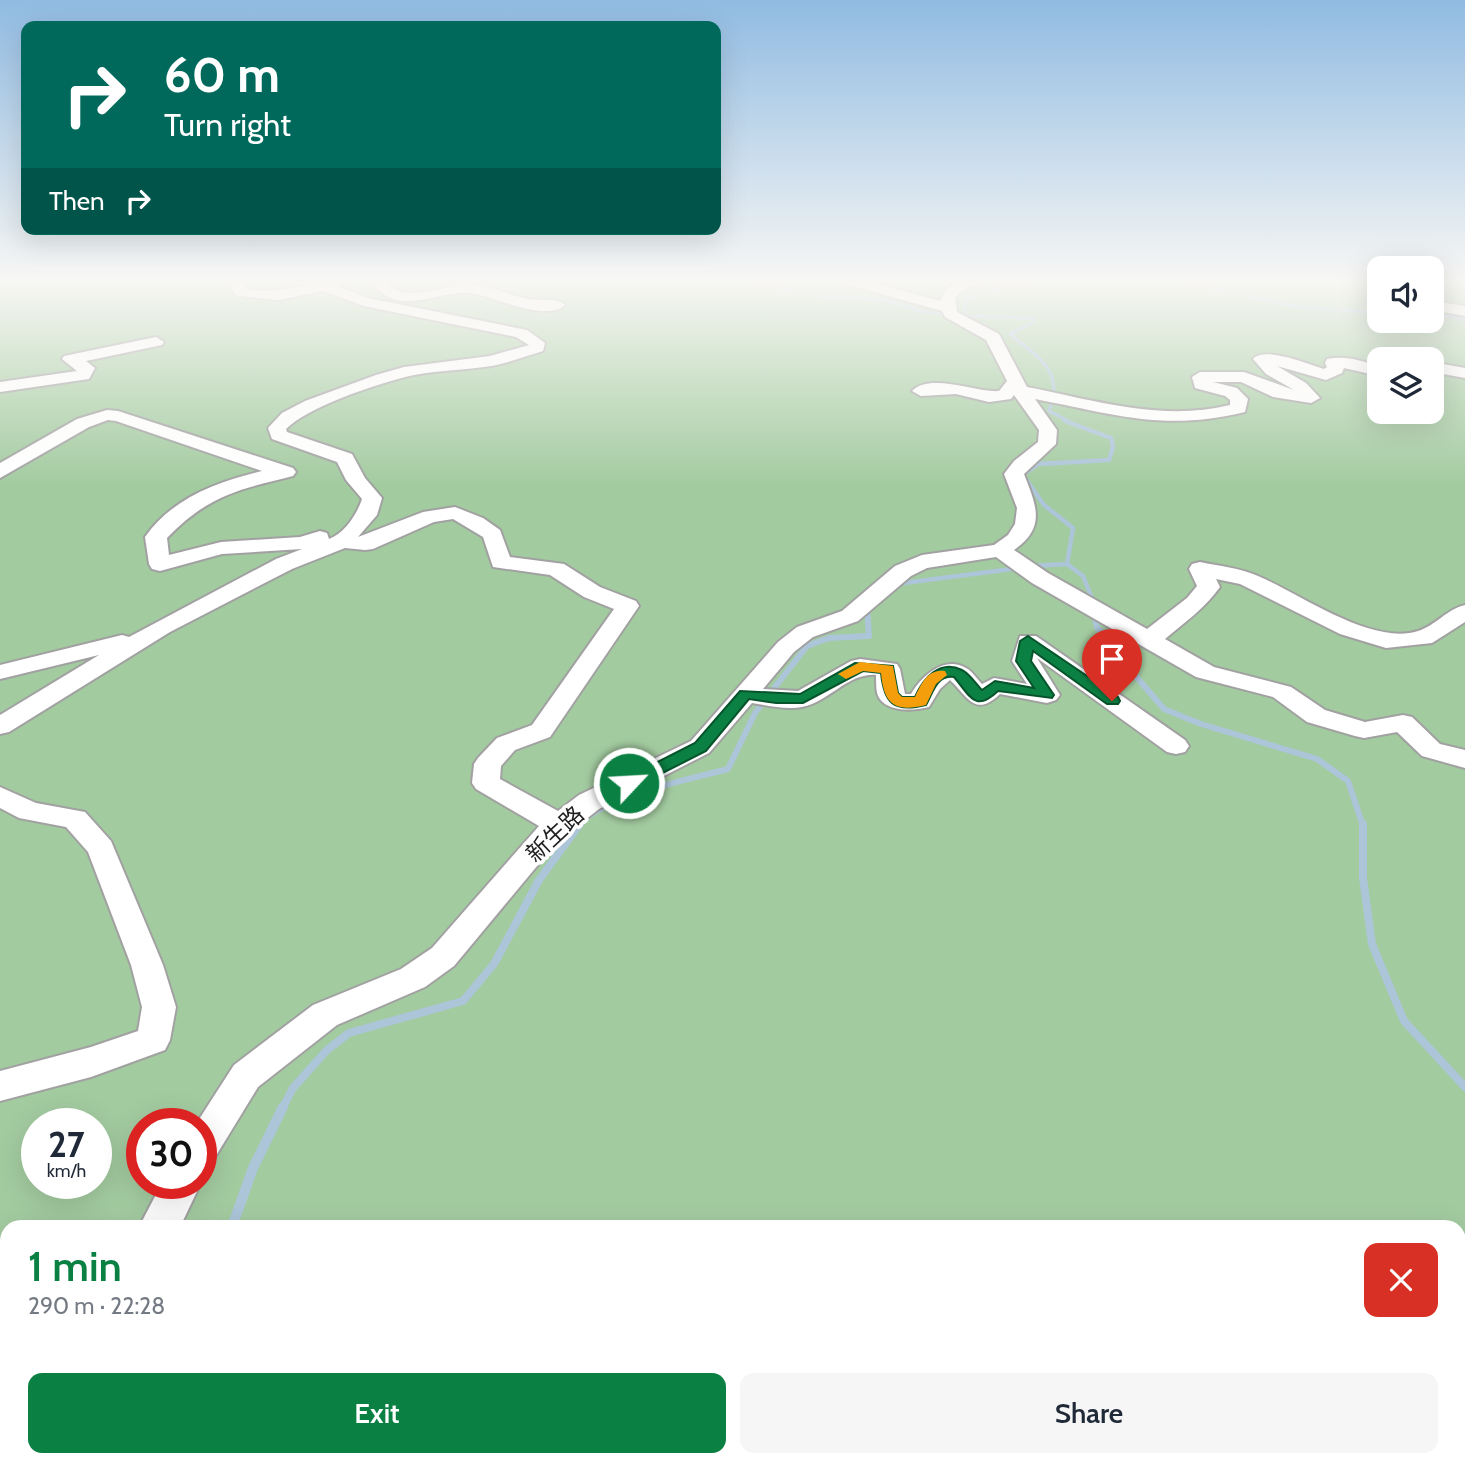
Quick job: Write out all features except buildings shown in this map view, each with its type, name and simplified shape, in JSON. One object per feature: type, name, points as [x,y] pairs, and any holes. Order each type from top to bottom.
[{"type":"street","points":[[0,387],[83,375],[87,368],[70,359],[124,348]]},
{"type":"street","points":[[536,348],[491,361],[404,372],[311,405],[288,417],[277,428],[279,435],[308,460],[307,467],[223,487],[179,512],[156,537],[160,564],[221,548],[302,542],[350,533],[365,544],[430,516],[455,513],[476,522],[493,534],[501,562],[556,569],[592,592],[628,606],[541,732],[506,744],[488,764],[486,783],[560,825]]},
{"type":"street","points":[[999,348],[1018,386],[1048,430],[1047,444],[1020,463],[1014,474],[1027,508],[1025,524],[1016,539],[1016,561],[1092,609],[1205,672],[1282,692],[1316,716],[1364,730],[1403,723],[1431,750],[1465,759]]},
{"type":"street","points":[[1018,386],[1124,414],[1208,416],[1239,408],[1239,399],[1231,392],[1201,384],[1200,377],[1244,377],[1279,393],[1311,398],[1304,388],[1266,367],[1261,359],[1280,361],[1326,374],[1336,369],[1333,363],[1367,368]]},
{"type":"street","points":[[1444,369],[1465,373]]},
{"type":"street","points":[[921,391],[967,391],[975,396],[991,397],[1005,395],[1018,386]]},
{"type":"street","points":[[0,472],[24,455],[60,438],[83,423],[107,415],[136,421],[286,472]]},
{"type":"street","points":[[0,726],[148,635],[350,533],[368,515],[372,498],[356,480],[345,458],[279,435]]},
{"type":"street","name":"新生路","points":[[217,1122],[246,1076],[324,1015],[413,978],[443,957],[547,835],[589,802],[700,747],[759,696],[786,647],[805,632],[850,616],[903,571],[922,562],[1016,561]]},
{"type":"street","points":[[1150,639],[1195,603],[1209,587],[1200,569],[1247,579],[1348,629],[1386,642],[1424,638],[1465,612]]},
{"type":"street","points":[[0,672],[148,635]]},
{"type":"street","points":[[759,696],[803,699],[860,666],[888,669],[890,694],[898,701],[920,702],[930,681],[944,672],[958,673],[981,698],[995,686],[1046,695],[1024,661],[1028,641],[1176,746]]},
{"type":"street","points":[[0,796],[29,811],[75,819],[101,848],[147,965],[159,1007],[153,1040],[92,1062],[0,1086]]},
{"type":"street","points":[[163,1220],[174,1199]]},
{"type":"green space","points":[[0,348],[1367,348],[1367,424],[1444,424],[1444,348],[1465,348],[1465,1220],[0,1220]]},
{"type":"waterway","points":[[1027,348],[1039,358],[1051,375],[1054,385],[1049,411],[1070,422]]},
{"type":"waterway","points":[[1065,421],[1111,438],[1113,447],[1109,460],[1038,464],[1023,475],[1044,505],[1073,528],[1067,564]]},
{"type":"waterway","points":[[1031,566],[1067,564]]},
{"type":"waterway","points":[[1067,564],[1083,576],[1093,601]]},
{"type":"waterway","points":[[896,584],[1020,568]]},
{"type":"waterway","points":[[580,825],[606,806],[625,798],[728,769],[755,713],[807,646],[829,638],[869,636],[867,607]]},
{"type":"waterway","points":[[1094,613],[1097,628],[1113,641],[1127,666],[1164,709],[1201,724],[1317,759],[1348,781],[1363,826]]},
{"type":"waterway","points":[[282,1108],[293,1088],[327,1050],[349,1033],[463,1001],[494,964],[539,880],[580,825]]},
{"type":"waterway","points":[[1363,826],[1363,878],[1372,944],[1404,1021],[1465,1087]]},
{"type":"waterway","points":[[234,1220],[253,1168],[282,1108]]},
{"type":"slow traffic","points":[[846,674],[860,666],[888,669],[890,694],[898,701],[920,702],[930,681],[940,675]]},
{"type":"route","points":[[629,783],[700,747],[745,694],[776,699],[803,699],[860,666],[888,669],[890,694],[898,701],[920,702],[930,681],[944,672],[958,673],[981,698],[995,686],[1046,695],[1024,661],[1028,641],[1112,701]]}]
